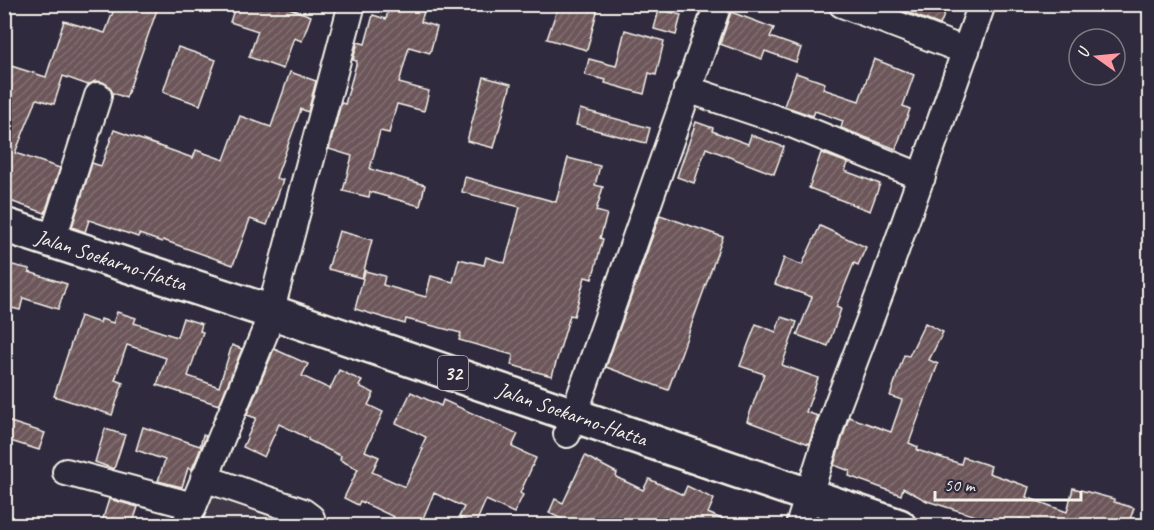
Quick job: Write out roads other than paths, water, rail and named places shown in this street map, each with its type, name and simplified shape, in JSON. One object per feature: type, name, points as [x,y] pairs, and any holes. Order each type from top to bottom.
[{"type":"highway","name":"Jalan Soekarno-Hatta","points":[[4,225],[268,322],[571,424],[843,525]]},
{"type":"highway","name":"Jalan Soekarno-Hatta","points":[[4,248],[268,322]]},
{"type":"highway","name":"Jalan Soekarno-Hatta","points":[[804,511],[899,525]]},
{"type":"street","points":[[66,472],[189,515],[268,322],[352,4]]},
{"type":"street","points":[[571,424],[718,4]]},
{"type":"street","points":[[842,4],[966,51]]},
{"type":"street","points":[[804,511],[837,406],[922,177],[982,4]]},
{"type":"street","points":[[687,89],[794,125],[922,177]]},
{"type":"street","points":[[52,241],[98,96]]},
{"type":"street","points":[[204,478],[303,512],[311,518],[313,525]]}]
